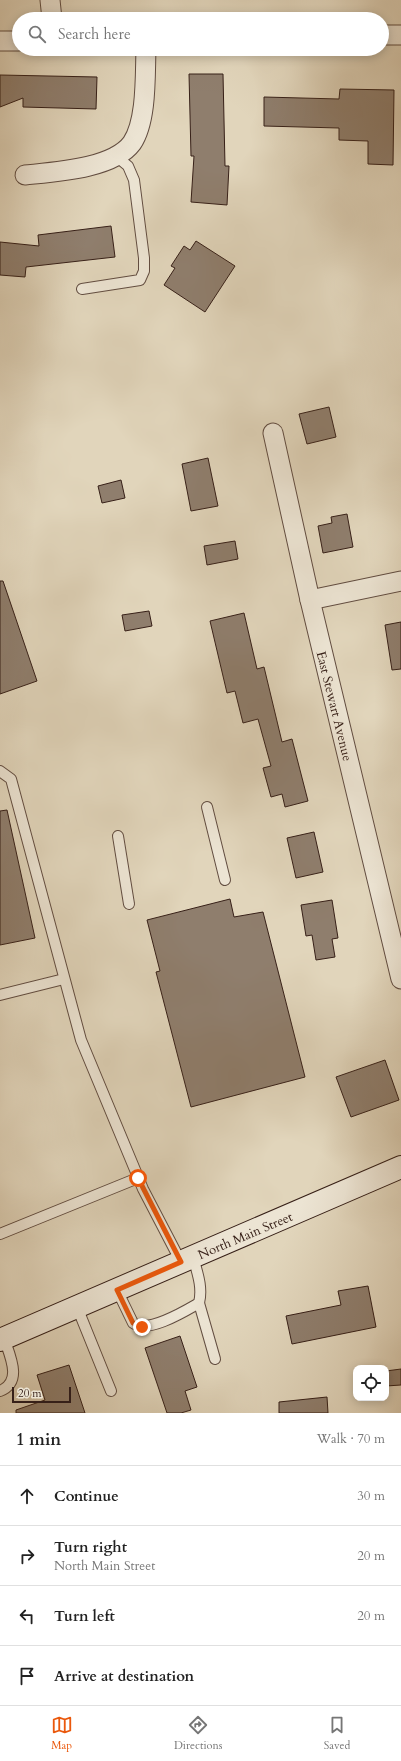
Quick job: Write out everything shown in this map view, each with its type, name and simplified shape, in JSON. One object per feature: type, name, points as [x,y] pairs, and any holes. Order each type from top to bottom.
[{"type":"main road","name":"North Main Street","points":[[2,1339],[401,1168]]},
{"type":"street","points":[[50,0],[51,12]]},
{"type":"street","points":[[389,35],[401,35]]},
{"type":"street","points":[[0,41],[12,41]]},
{"type":"street","points":[[25,175],[58,172],[99,163],[116,156],[132,143],[143,109],[146,56]]},
{"type":"street","name":"East Stewart Avenue","points":[[273,433],[310,600],[401,979]]},
{"type":"street","points":[[310,600],[401,581]]},
{"type":"lane","points":[[82,289],[140,280],[144,270],[144,258],[134,180],[128,166],[116,156]]},
{"type":"lane","points":[[0,771],[11,778],[80,1040],[138,1178],[200,1281],[201,1296],[199,1303],[215,1359]]},
{"type":"lane","points":[[206,807],[225,880]]},
{"type":"lane","points":[[118,836],[129,904]]},
{"type":"lane","points":[[0,995],[64,979]]},
{"type":"lane","points":[[0,1234],[138,1178]]},
{"type":"lane","points":[[117,1290],[133,1323],[142,1327],[181,1314],[199,1303]]},
{"type":"lane","points":[[76,1307],[110,1391]]},
{"type":"lane","points":[[0,1391],[7,1388],[13,1381],[13,1366],[2,1339]]},
{"type":"building","points":[[189,74],[223,74],[225,166],[229,166],[227,205],[191,202],[194,156],[191,156]]},
{"type":"building","points":[[0,75],[97,77],[96,109],[23,107],[23,98],[0,107]]},
{"type":"building","points":[[340,89],[394,90],[393,165],[368,164],[368,141],[339,140],[339,128],[264,126],[264,97],[339,99]]},
{"type":"building","points":[[111,226],[115,257],[26,267],[25,277],[0,275],[0,242],[39,246],[38,235]]},
{"type":"building","points":[[196,241],[235,266],[205,312],[164,285],[175,268],[171,266],[184,246],[190,250]]},
{"type":"building","points":[[329,407],[336,437],[307,444],[299,414]]},
{"type":"building","points":[[208,458],[218,506],[191,511],[182,464]]},
{"type":"building","points":[[121,480],[125,498],[102,503],[98,486]]},
{"type":"building","points":[[347,514],[353,547],[323,553],[318,526],[332,523],[331,517]]},
{"type":"building","points":[[235,541],[238,559],[207,565],[204,546]]},
{"type":"building","points":[[0,581],[3,581],[37,681],[0,694]]},
{"type":"building","points":[[149,611],[152,626],[125,631],[122,615]]},
{"type":"building","points":[[244,613],[257,669],[264,667],[282,742],[292,739],[308,801],[285,807],[282,794],[271,797],[263,768],[271,766],[258,719],[243,723],[235,691],[227,693],[210,621]]},
{"type":"building","points":[[401,622],[401,669],[392,670],[385,625]]},
{"type":"building","points":[[7,810],[35,938],[0,945],[0,811]]},
{"type":"building","points":[[314,832],[323,872],[296,878],[287,838]]},
{"type":"building","points":[[230,899],[234,917],[263,912],[305,1077],[191,1107],[156,972],[160,971],[147,920]]},
{"type":"building","points":[[332,900],[338,938],[332,939],[335,957],[316,960],[312,935],[306,936],[301,905]]},
{"type":"building","points":[[385,1060],[399,1100],[351,1117],[336,1077]]},
{"type":"building","points":[[368,1286],[376,1327],[292,1344],[286,1316],[341,1305],[338,1291]]},
{"type":"building","points":[[180,1336],[197,1387],[185,1391],[191,1410],[181,1413],[167,1413],[145,1348]]},
{"type":"building","points":[[69,1365],[85,1413],[16,1413],[16,1410],[45,1400],[37,1375]]},
{"type":"building","points":[[401,1369],[401,1385],[389,1386],[389,1371]]},
{"type":"building","points":[[327,1397],[328,1413],[279,1413],[279,1402]]},
{"type":"route","points":[[138,1178],[181,1262],[117,1290],[133,1323],[142,1327]]}]
